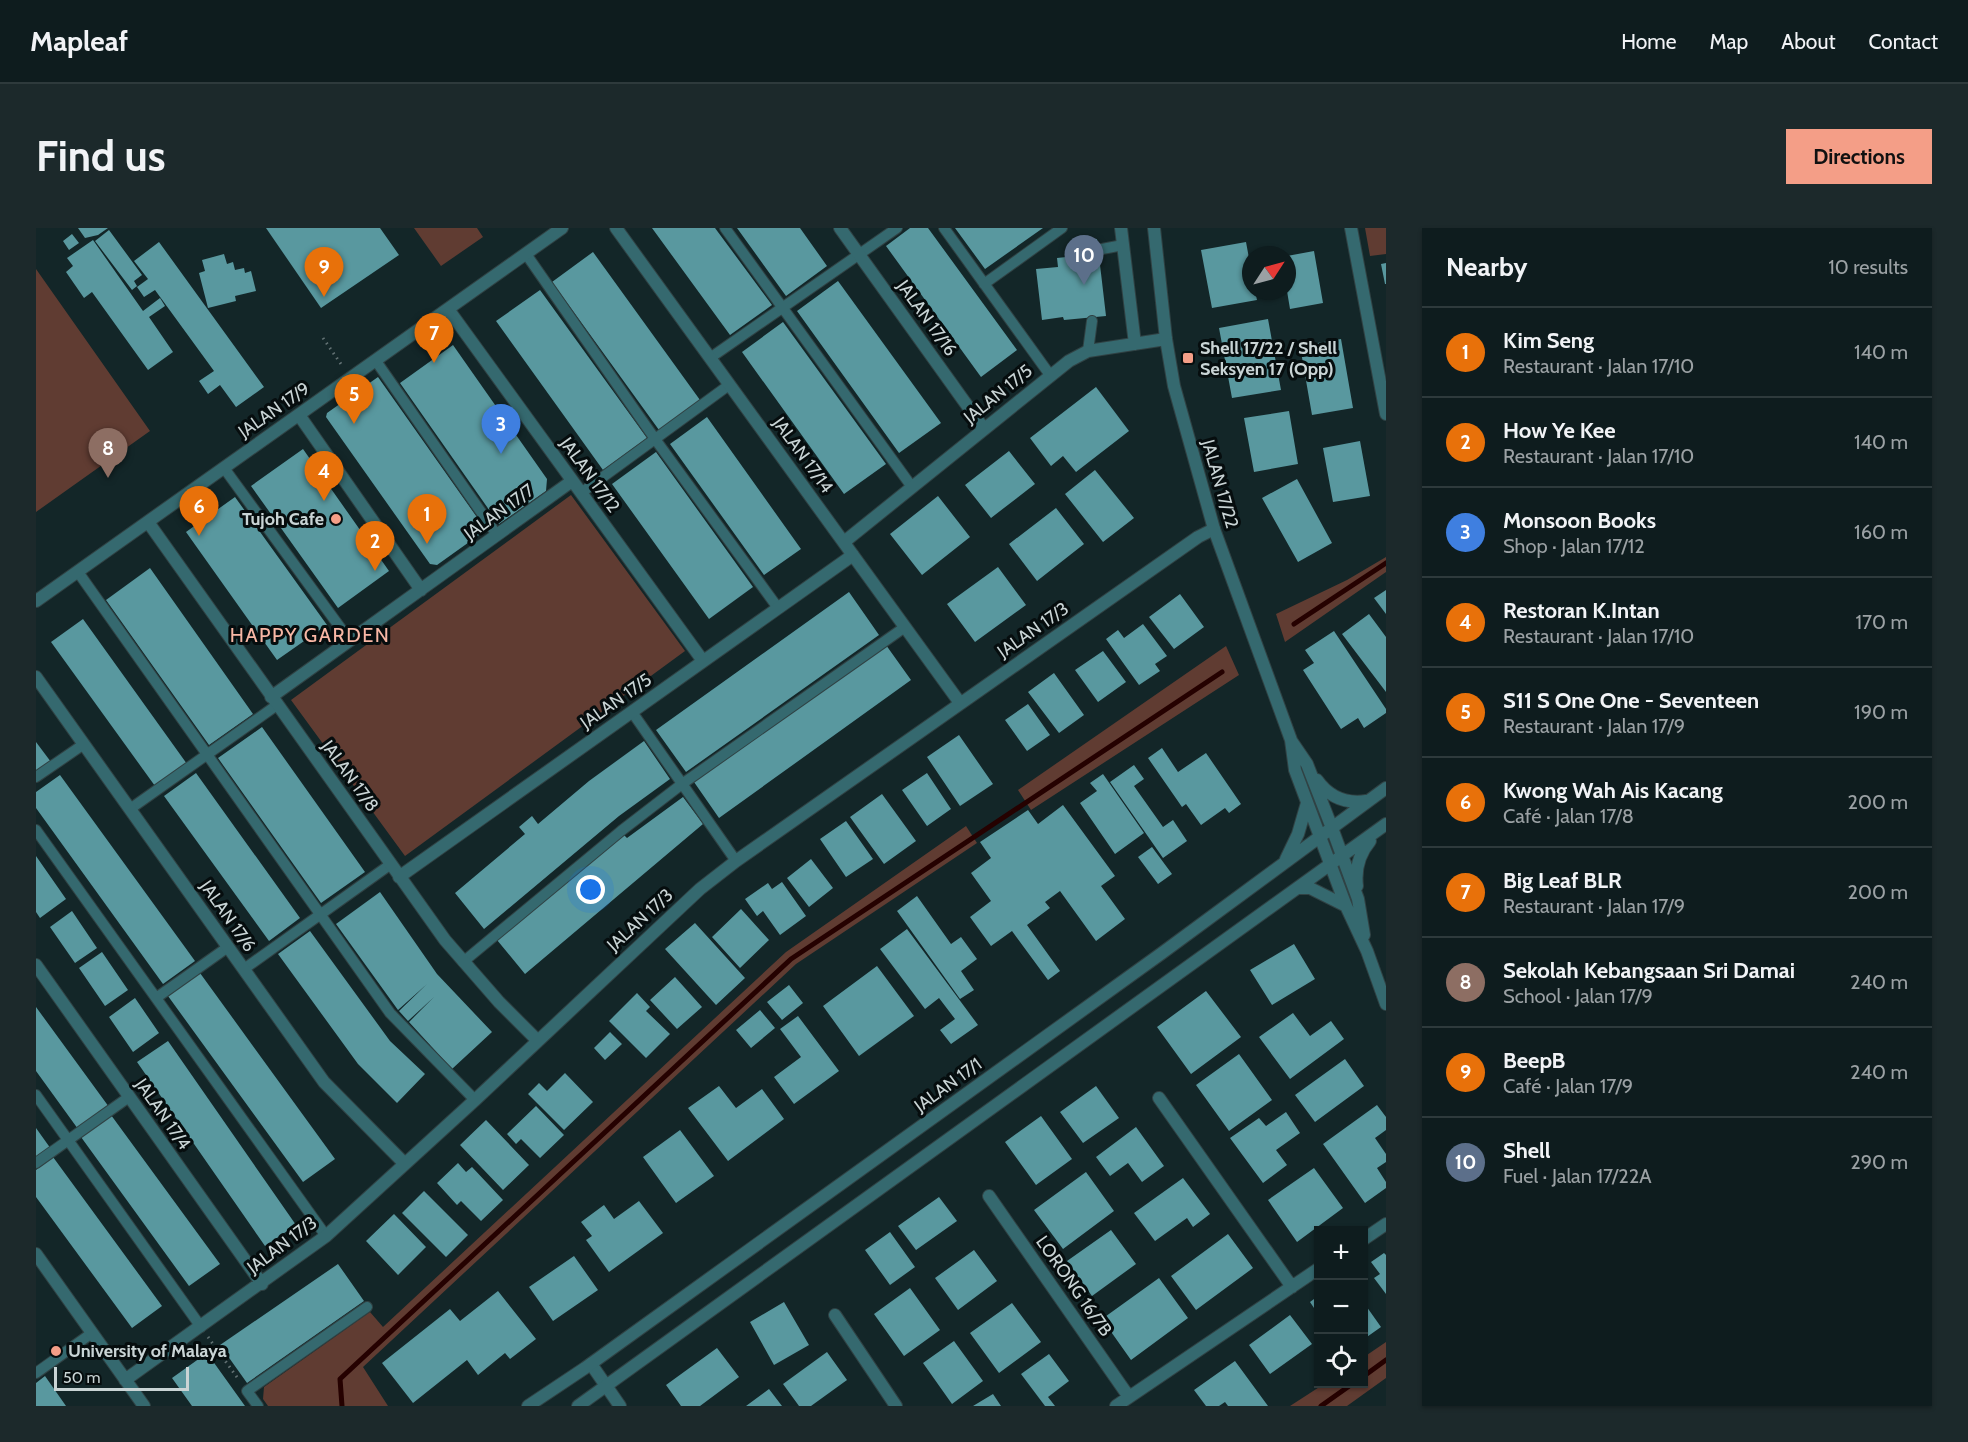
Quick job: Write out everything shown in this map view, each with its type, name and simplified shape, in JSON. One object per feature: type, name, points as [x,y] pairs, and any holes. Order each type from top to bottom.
[{"type":"street","name":"JALAN 17/9","points":[[36,602],[562,228]]},
{"type":"street","name":"JALAN 17/14","points":[[616,228],[960,702]]},
{"type":"street","name":"JALAN 17/16","points":[[840,228],[984,429]]},
{"type":"street","points":[[1121,228],[1135,344]]},
{"type":"street","name":"JALAN 17/22","points":[[1154,228],[1166,339],[1174,386],[1214,529],[1291,740],[1306,764],[1358,899]]},
{"type":"street","points":[[1351,228],[1386,414]]},
{"type":"street","name":"JALAN 17/12","points":[[448,309],[703,662]]},
{"type":"street","name":"JALAN 17/5","points":[[844,542],[1069,361],[1088,351],[1166,339]]},
{"type":"street","points":[[299,415],[421,590]]},
{"type":"street","name":"JALAN 17/7","points":[[274,701],[350,640],[572,481]]},
{"type":"street","name":"JALAN 17/8","points":[[148,522],[399,877],[463,962],[537,1040]]},
{"type":"street","name":"JALAN 17/3","points":[[126,1380],[326,1236],[700,889],[960,702],[1198,537],[1214,529]]},
{"type":"street","name":"JALAN 17/5","points":[[399,877],[853,555]]},
{"type":"street","name":"JALAN 17/6","points":[[36,677],[324,1082],[405,1164]]},
{"type":"street","name":"JALAN 17/22","points":[[1291,740],[1295,770],[1346,906],[1367,951]]},
{"type":"street","points":[[1306,764],[1325,792],[1352,803],[1368,801]]},
{"type":"street","name":"JALAN 17/1","points":[[528,1406],[591,1364],[1386,788]]},
{"type":"street","points":[[1284,863],[1298,834],[1307,803]]},
{"type":"street","points":[[578,1406],[1386,824]]},
{"type":"street","points":[[1386,824],[1363,849],[1358,861],[1356,877],[1367,951],[1386,1004]]},
{"type":"street","points":[[1299,888],[1310,888],[1346,906]]},
{"type":"street","name":"JALAN 17/4","points":[[36,965],[262,1284]]},
{"type":"street","points":[[1159,1098],[1292,1287]]},
{"type":"street","name":"LORONG 16/7B","points":[[989,1196],[1129,1397]]},
{"type":"street","points":[[1368,1236],[1386,1224]]},
{"type":"street","points":[[36,1254],[144,1406]]},
{"type":"street","points":[[1116,1406],[1314,1272]]},
{"type":"street","points":[[835,1315],[896,1406]]},
{"type":"street","points":[[591,1364],[620,1406]]},
{"type":"lane","points":[[725,228],[912,487]]},
{"type":"lane","points":[[710,358],[897,228]]},
{"type":"lane","points":[[944,228],[1050,375]]},
{"type":"lane","points":[[984,284],[1062,228]]},
{"type":"lane","points":[[1102,249],[1123,245]]},
{"type":"lane","points":[[526,254],[655,439],[778,608]]},
{"type":"lane","points":[[1088,351],[1092,321]]},
{"type":"lane","points":[[376,360],[497,535]]},
{"type":"lane","points":[[581,493],[729,385]]},
{"type":"lane","points":[[224,468],[350,640]]},
{"type":"lane","points":[[78,572],[390,1013],[475,1100]]},
{"type":"lane","points":[[463,962],[621,831],[682,784],[905,627]]},
{"type":"lane","points":[[130,809],[207,754],[274,701]]},
{"type":"lane","points":[[632,712],[736,861]]},
{"type":"lane","points":[[36,777],[84,744]]},
{"type":"lane","points":[[36,830],[326,1236]]},
{"type":"lane","points":[[244,969],[391,864]]},
{"type":"lane","points":[[156,998],[228,947]]},
{"type":"lane","points":[[36,1095],[201,1327]]},
{"type":"lane","points":[[36,1163],[129,1097]]},
{"type":"lane","points":[[258,1406],[247,1392],[367,1307]]},
{"type":"lane","points":[[36,1373],[92,1333]]},
{"type":"path","points":[[323,338],[351,378]]},
{"type":"path","points":[[201,1327],[247,1392]]},
{"type":"shaded area","points":[[414,228],[477,228],[483,237],[441,266]]},
{"type":"shaded area","points":[[1365,228],[1386,228],[1386,254],[1370,256]]},
{"type":"shaded area","points":[[36,269],[150,431],[36,512]]},
{"type":"shaded area","points":[[571,495],[685,651],[405,856],[291,700]]},
{"type":"shaded area","points":[[1386,557],[1386,572],[1285,642],[1276,614],[1347,580]]},
{"type":"shaded area","points":[[1226,646],[1239,675],[1031,810],[1018,790]]},
{"type":"shaded area","points":[[966,826],[977,843],[796,964],[363,1367],[388,1406],[268,1406],[263,1399],[264,1387],[370,1312],[383,1327],[786,952]]},
{"type":"shaded area","points":[[1386,1342],[1386,1378],[1347,1406],[1290,1406],[1318,1388],[1368,1388],[1368,1354]]},
{"type":"building","points":[[78,228],[108,228],[98,235],[85,238]]},
{"type":"building","points":[[266,228],[380,228],[399,255],[321,308]]},
{"type":"building","points":[[652,228],[715,228],[772,305],[730,335]]},
{"type":"building","points":[[737,228],[800,228],[827,266],[786,296]]},
{"type":"building","points":[[910,228],[928,228],[1017,350],[981,377],[886,246]]},
{"type":"building","points":[[955,228],[1043,228],[985,269]]},
{"type":"building","points":[[109,230],[142,275],[134,281],[137,286],[132,290],[95,241]]},
{"type":"building","points":[[72,234],[79,243],[69,250],[63,241]]},
{"type":"building","points":[[1097,239],[1106,316],[1042,320],[1036,269],[1058,267],[1057,258],[1076,256],[1075,241]]},
{"type":"building","points":[[93,240],[143,311],[160,298],[165,306],[149,317],[173,352],[148,370],[92,292],[84,298],[66,272],[73,266],[67,258]]},
{"type":"building","points":[[159,242],[264,387],[236,407],[220,385],[208,394],[199,381],[214,371],[155,290],[144,297],[137,287],[148,279],[134,261]]},
{"type":"building","points":[[1246,242],[1247,246],[1242,246],[1242,300],[1257,300],[1212,308],[1201,250]]},
{"type":"building","points":[[1314,251],[1323,303],[1290,309],[1288,300],[1296,300],[1296,254]]},
{"type":"building","points":[[593,252],[700,400],[659,430],[552,282]]},
{"type":"building","points":[[224,254],[227,264],[233,262],[235,270],[244,268],[245,273],[251,271],[256,291],[235,296],[236,301],[208,308],[199,273],[205,271],[202,260]]},
{"type":"building","points":[[1386,263],[1386,284],[1385,284],[1381,264]]},
{"type":"building","points":[[838,281],[941,423],[899,453],[797,311]]},
{"type":"building","points":[[540,290],[647,438],[603,470],[496,321]]},
{"type":"building","points":[[1268,319],[1281,390],[1232,398],[1219,328]]},
{"type":"building","points":[[783,322],[886,464],[844,494],[742,352]]},
{"type":"building","points":[[1341,339],[1353,408],[1312,415],[1300,346]]},
{"type":"building","points":[[453,345],[547,479],[546,491],[499,524],[400,383]]},
{"type":"building","points":[[378,377],[486,530],[437,565],[430,564],[326,417],[327,413]]},
{"type":"building","points":[[1096,387],[1129,431],[1076,472],[1063,456],[1051,466],[1030,438]]},
{"type":"building","points":[[1289,411],[1298,464],[1254,472],[1244,418]]},
{"type":"building","points":[[707,417],[801,549],[764,575],[670,444]]},
{"type":"building","points":[[1360,441],[1370,496],[1333,502],[1323,448]]},
{"type":"building","points":[[303,449],[389,571],[338,608],[251,486]]},
{"type":"building","points":[[1009,451],[1035,484],[991,518],[965,485]]},
{"type":"building","points":[[656,452],[753,587],[709,619],[612,484]]},
{"type":"building","points":[[1095,470],[1134,518],[1103,542],[1065,494]]},
{"type":"building","points":[[1297,479],[1332,543],[1298,562],[1262,498]]},
{"type":"building","points":[[938,496],[970,537],[922,575],[890,534]]},
{"type":"building","points":[[235,497],[327,625],[277,660],[186,532]]},
{"type":"building","points":[[1056,508],[1084,544],[1037,581],[1009,544]]},
{"type":"building","points":[[998,567],[1026,605],[975,642],[947,604]]},
{"type":"building","points":[[150,568],[253,714],[209,745],[106,600]]},
{"type":"building","points":[[1386,590],[1386,614],[1374,598]]},
{"type":"building","points":[[849,592],[879,635],[686,772],[656,730]]},
{"type":"building","points":[[1180,594],[1204,627],[1174,649],[1149,617]]},
{"type":"building","points":[[1369,614],[1386,637],[1386,692],[1342,634]]},
{"type":"building","points":[[83,619],[187,764],[155,786],[51,642]]},
{"type":"building","points":[[1143,624],[1167,656],[1155,664],[1160,671],[1139,685],[1106,639],[1118,630],[1124,638]]},
{"type":"building","points":[[1334,631],[1386,709],[1386,713],[1364,728],[1358,718],[1341,729],[1303,670],[1314,663],[1305,650]]},
{"type":"building","points":[[886,645],[911,680],[719,818],[694,782]]},
{"type":"building","points":[[1103,651],[1126,682],[1098,702],[1075,670]]},
{"type":"building","points":[[1054,673],[1084,715],[1059,733],[1028,692]]},
{"type":"building","points":[[1028,704],[1050,735],[1027,751],[1005,720]]},
{"type":"building","points":[[262,727],[365,872],[321,903],[218,758]]},
{"type":"building","points":[[959,735],[993,784],[960,806],[927,757]]},
{"type":"building","points":[[644,741],[670,779],[619,816],[484,929],[455,893],[525,834],[519,827],[532,816],[538,824],[589,781]]},
{"type":"building","points":[[36,742],[51,762],[36,773]]},
{"type":"building","points":[[1162,748],[1178,772],[1206,753],[1241,804],[1229,813],[1225,808],[1201,825],[1186,804],[1182,807],[1148,758]]},
{"type":"building","points":[[1134,765],[1144,779],[1134,786],[1163,827],[1173,820],[1187,841],[1163,858],[1110,782]]},
{"type":"building","points":[[196,773],[300,918],[269,941],[164,796]]},
{"type":"building","points":[[927,773],[951,809],[927,826],[902,790]]},
{"type":"building","points":[[1103,774],[1144,833],[1115,854],[1080,803],[1097,791],[1090,783]]},
{"type":"building","points":[[60,775],[195,961],[163,984],[36,808],[36,792]]},
{"type":"building","points":[[882,794],[916,841],[884,864],[850,817]]},
{"type":"building","points":[[683,797],[703,824],[525,974],[497,940],[624,835],[627,838]]},
{"type":"building","points":[[1063,805],[1115,876],[1101,886],[1125,919],[1096,941],[1060,891],[1045,902],[1050,908],[1027,925],[1060,971],[1048,980],[1012,931],[991,946],[970,917],[991,901],[971,873],[991,858],[980,842],[1028,810],[1038,824]]},
{"type":"building","points":[[846,821],[873,859],[846,877],[820,839]]},
{"type":"building","points":[[1152,847],[1172,874],[1158,884],[1138,857]]},
{"type":"building","points":[[36,856],[66,899],[40,918],[36,912]]},
{"type":"building","points":[[811,859],[833,888],[809,907],[787,878]]},
{"type":"building","points":[[782,882],[806,916],[780,935],[763,911],[757,916],[745,899],[768,883],[772,889]]},
{"type":"building","points":[[380,892],[437,974],[492,1032],[452,1069],[409,1022],[434,997],[408,1021],[399,1011],[427,984],[398,1010],[336,924]]},
{"type":"building","points":[[917,896],[951,944],[961,937],[977,959],[961,971],[974,990],[960,999],[897,911]]},
{"type":"building","points":[[741,909],[769,940],[740,968],[712,937]]},
{"type":"building","points":[[72,911],[97,948],[75,963],[50,927]]},
{"type":"building","points":[[695,923],[745,978],[716,1005],[665,949]]},
{"type":"building","points":[[907,929],[978,1025],[951,1044],[940,1030],[955,1019],[939,998],[925,1009],[880,949]]},
{"type":"building","points":[[310,931],[390,1041],[425,1074],[397,1103],[358,1064],[278,954]]},
{"type":"building","points":[[1294,944],[1315,979],[1272,1005],[1250,970]]},
{"type":"building","points":[[102,952],[128,990],[105,1006],[79,968]]},
{"type":"building","points":[[877,966],[914,1016],[859,1056],[823,1006]]},
{"type":"building","points":[[200,973],[335,1159],[303,1182],[168,996]]},
{"type":"building","points":[[675,977],[702,1007],[677,1029],[650,1000]]},
{"type":"building","points":[[789,985],[803,1003],[782,1020],[767,1002]]},
{"type":"building","points":[[1206,991],[1241,1037],[1191,1074],[1157,1027]]},
{"type":"building","points":[[637,993],[650,1007],[646,1011],[670,1034],[646,1058],[609,1021]]},
{"type":"building","points":[[135,998],[159,1033],[133,1052],[109,1017]]},
{"type":"building","points":[[36,1007],[109,1107],[78,1129],[36,1071]]},
{"type":"building","points":[[760,1010],[775,1028],[751,1048],[736,1030]]},
{"type":"building","points":[[1293,1013],[1310,1036],[1331,1021],[1344,1039],[1290,1079],[1259,1037]]},
{"type":"building","points":[[798,1016],[839,1071],[794,1104],[774,1077],[801,1057],[780,1029]]},
{"type":"building","points":[[610,1032],[622,1044],[605,1060],[594,1048]]},
{"type":"building","points":[[168,1041],[296,1225],[265,1246],[137,1062]]},
{"type":"building","points":[[1239,1054],[1272,1100],[1229,1131],[1196,1085]]},
{"type":"building","points":[[1345,1059],[1364,1086],[1315,1122],[1295,1095]]},
{"type":"building","points":[[565,1073],[593,1102],[564,1130],[528,1094],[539,1083],[547,1091]]},
{"type":"building","points":[[719,1086],[736,1108],[762,1089],[784,1119],[728,1161],[688,1108]]},
{"type":"building","points":[[1096,1086],[1119,1118],[1083,1143],[1060,1112]]},
{"type":"building","points":[[1377,1105],[1386,1117],[1386,1130],[1375,1138],[1386,1154],[1386,1162],[1377,1168],[1386,1182],[1386,1188],[1365,1203],[1323,1144]]},
{"type":"building","points":[[536,1106],[564,1135],[540,1158],[521,1139],[516,1144],[507,1134]]},
{"type":"building","points":[[1286,1112],[1300,1133],[1276,1150],[1287,1165],[1263,1183],[1230,1138],[1259,1118],[1266,1126]]},
{"type":"building","points":[[111,1115],[220,1264],[189,1286],[81,1137]]},
{"type":"building","points":[[1041,1116],[1072,1159],[1036,1185],[1005,1142]]},
{"type":"building","points":[[486,1120],[529,1165],[503,1190],[460,1145]]},
{"type":"building","points":[[1136,1127],[1164,1166],[1142,1182],[1128,1163],[1110,1176],[1096,1157]]},
{"type":"building","points":[[36,1128],[51,1149],[36,1160]]},
{"type":"building","points":[[680,1130],[714,1176],[676,1203],[643,1157]]},
{"type":"building","points":[[53,1157],[162,1306],[132,1328],[36,1197],[36,1170]]},
{"type":"building","points":[[458,1163],[466,1172],[472,1167],[503,1200],[481,1221],[461,1201],[457,1205],[437,1183]]},
{"type":"building","points":[[1314,1168],[1343,1208],[1319,1226],[1314,1226],[1314,1229],[1297,1242],[1268,1200]]},
{"type":"building","points":[[1086,1172],[1114,1211],[1063,1249],[1034,1210]]},
{"type":"building","points":[[1183,1178],[1210,1214],[1193,1227],[1187,1218],[1155,1241],[1134,1213]]},
{"type":"building","points":[[424,1191],[468,1235],[446,1257],[402,1213]]},
{"type":"building","points":[[939,1197],[957,1221],[916,1250],[898,1226]]},
{"type":"building","points":[[639,1201],[663,1233],[609,1272],[586,1240],[592,1236],[581,1222],[604,1205],[614,1219]]},
{"type":"building","points":[[394,1214],[426,1247],[398,1275],[366,1241]]},
{"type":"building","points":[[1111,1230],[1136,1264],[1092,1296],[1067,1261]]},
{"type":"building","points":[[890,1232],[915,1267],[890,1285],[865,1250]]},
{"type":"building","points":[[1228,1234],[1253,1268],[1196,1310],[1171,1276]]},
{"type":"building","points":[[974,1250],[997,1281],[958,1310],[935,1278]]},
{"type":"building","points":[[1384,1253],[1386,1255],[1386,1294],[1374,1278],[1380,1274],[1371,1262]]},
{"type":"building","points":[[574,1256],[598,1290],[553,1321],[529,1287]]},
{"type":"building","points":[[338,1264],[364,1301],[247,1383],[220,1345]]},
{"type":"building","points":[[1159,1278],[1188,1318],[1131,1360],[1102,1319]]},
{"type":"building","points":[[910,1288],[940,1330],[904,1356],[874,1314]]},
{"type":"building","points":[[498,1291],[536,1339],[510,1359],[505,1353],[478,1375],[467,1360],[413,1403],[382,1363],[450,1309],[460,1321]]},
{"type":"building","points":[[784,1302],[809,1345],[774,1365],[750,1322]]},
{"type":"building","points":[[1012,1303],[1041,1342],[999,1373],[970,1333]]},
{"type":"building","points":[[1368,1309],[1381,1327],[1368,1336]]},
{"type":"building","points":[[1290,1315],[1312,1344],[1270,1374],[1249,1345]]},
{"type":"building","points":[[954,1341],[983,1381],[952,1404],[923,1363]]},
{"type":"building","points":[[717,1348],[739,1377],[700,1406],[681,1406],[666,1385]]},
{"type":"building","points":[[827,1352],[847,1380],[811,1406],[799,1406],[783,1384]]},
{"type":"building","points":[[207,1353],[245,1406],[192,1406],[172,1378]]},
{"type":"building","points":[[1049,1354],[1069,1381],[1048,1397],[1055,1406],[1045,1406],[1021,1374]]},
{"type":"building","points":[[1235,1361],[1268,1406],[1228,1406],[1225,1402],[1219,1406],[1206,1406],[1194,1390]]},
{"type":"building","points":[[45,1376],[66,1406],[36,1406],[36,1383]]},
{"type":"building","points":[[769,1389],[782,1406],[746,1406]]},
{"type":"building","points":[[993,1394],[1001,1406],[973,1406]]},
{"type":"waterway","points":[[1294,624],[1386,563]]},
{"type":"waterway","points":[[342,1406],[340,1379],[791,959],[1222,672]]},
{"type":"waterway","points":[[1368,1373],[1386,1360]]},
{"type":"waterway","points":[[1321,1406],[1346,1388]]},
{"type":"place","name":"Shell","points":[[1084,285]]},
{"type":"place","name":"BeepB","points":[[324,297]]},
{"type":"place","name":"Shell 17/22 / Shell Seksyen 17 (Opp)","points":[[1188,358]]},
{"type":"place","name":"Big Leaf BLR","points":[[434,363]]},
{"type":"place","name":"S11 S One One - Seventeen","points":[[354,424]]},
{"type":"place","name":"Monsoon Books","points":[[501,454]]},
{"type":"place","name":"Sekolah Kebangsaan Sri Damai","points":[[108,478]]},
{"type":"place","name":"Restoran K.Intan","points":[[324,501]]},
{"type":"place","name":"Tujoh Cafe","points":[[336,519]]},
{"type":"place","name":"Kwong Wah Ais Kacang","points":[[199,536]]},
{"type":"place","name":"Kim Seng","points":[[427,544]]},
{"type":"place","name":"How Ye Kee","points":[[375,571]]},
{"type":"place","name":"University of Malaya","points":[[56,1351]]},
{"type":"district","name":"HAPPY GARDEN","points":[[310,635]]}]
